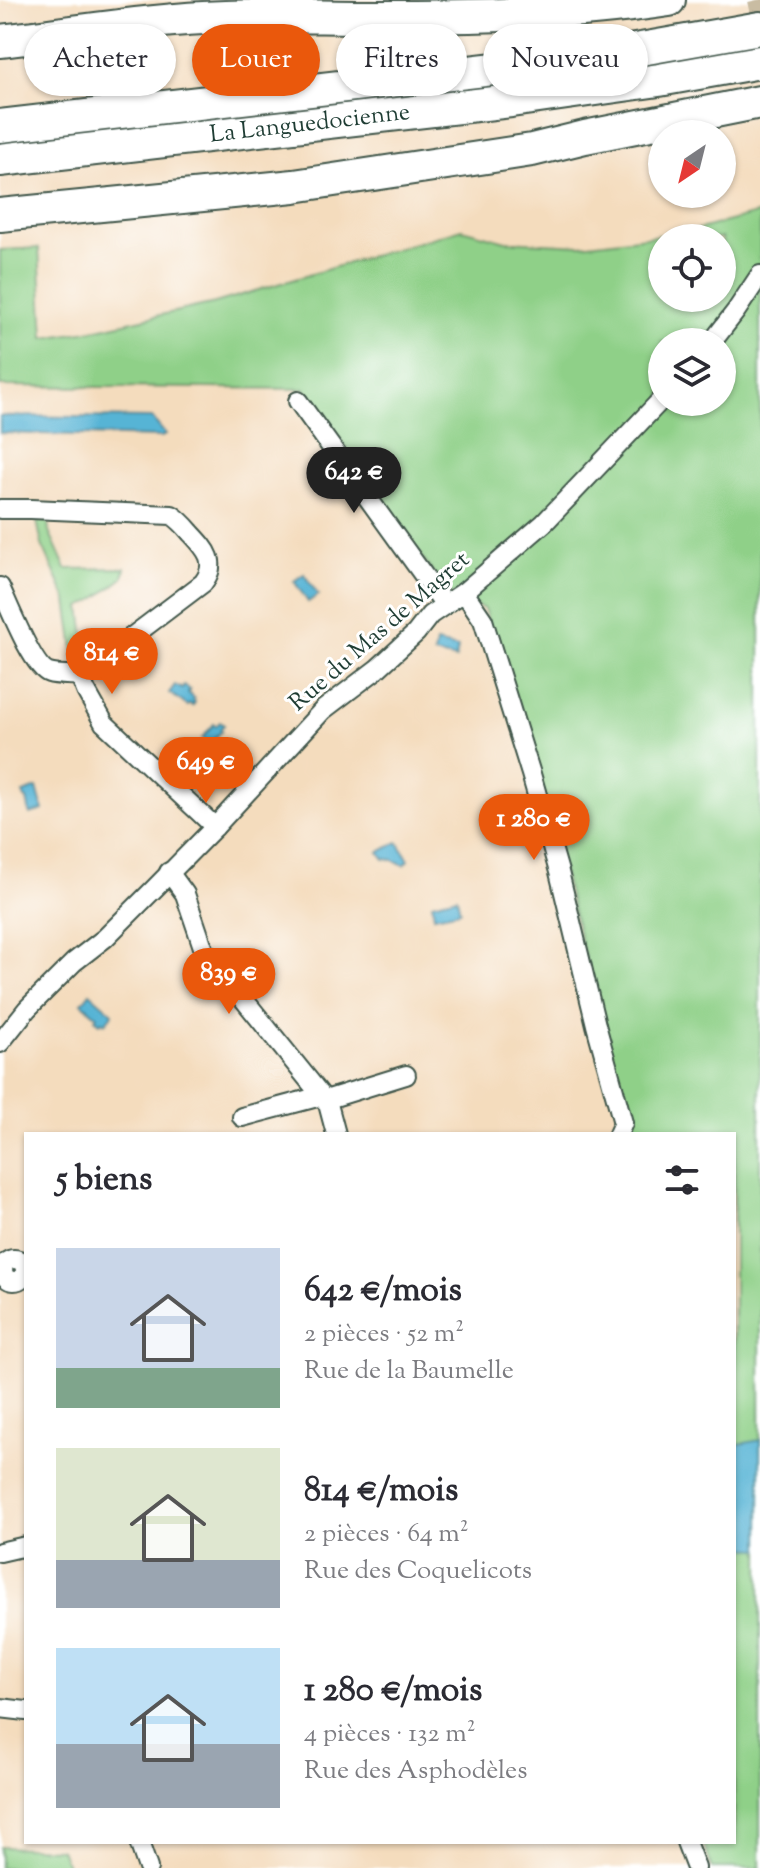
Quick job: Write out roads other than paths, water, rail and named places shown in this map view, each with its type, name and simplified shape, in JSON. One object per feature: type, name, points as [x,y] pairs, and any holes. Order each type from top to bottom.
[{"type":"highway","points":[[0,41],[223,17],[482,17],[624,7],[669,0]]},
{"type":"highway","name":"La Languedocienne","points":[[0,126],[590,58],[760,28]]},
{"type":"highway","name":"La Languedocienne","points":[[0,160],[511,101],[760,62]]},
{"type":"highway","points":[[0,215],[294,186],[532,150],[760,102]]},
{"type":"street","points":[[723,328],[760,275]]},
{"type":"street","points":[[298,401],[445,605]]},
{"type":"street","name":"Rue du Mas de Magret","points":[[0,1043],[36,1000],[74,962],[105,938],[215,827],[323,710],[377,669],[416,633],[430,615],[464,592],[544,523],[648,414]]},
{"type":"street","points":[[0,509],[172,515],[208,551],[210,568],[209,576],[203,583],[80,676],[51,674],[36,663],[0,587]]},
{"type":"street","points":[[464,592],[483,620],[531,774],[623,1123],[620,1132]]},
{"type":"street","points":[[80,676],[104,723],[215,827]]},
{"type":"street","points":[[169,872],[185,894],[204,950],[328,1104],[335,1132]]},
{"type":"street","points":[[242,1117],[406,1075]]},
{"type":"street","points":[[0,1552],[24,1546]]},
{"type":"street","points":[[0,1708],[24,1711]]},
{"type":"street","points":[[140,1844],[148,1868]]},
{"type":"street","points":[[687,1844],[696,1868]]},
{"type":"water","points":[[0,416],[152,418],[166,435],[0,433]]},
{"type":"water","points":[[304,574],[318,595],[308,602],[294,581]]},
{"type":"water","points":[[436,643],[458,648],[456,659],[434,654]]},
{"type":"water","points":[[175,685],[190,690],[188,693],[195,702],[193,706],[169,693]]},
{"type":"water","points":[[220,722],[224,725],[213,740],[216,744],[213,748],[202,738],[214,724],[216,726]]},
{"type":"water","points":[[37,788],[43,810],[30,814],[23,793]]},
{"type":"water","points":[[398,842],[409,860],[404,865],[384,859],[379,852]]},
{"type":"water","points":[[457,897],[460,911],[434,916],[432,903]]},
{"type":"water","points":[[90,993],[113,1013],[105,1023],[95,1019],[97,1016],[82,1003]]},
{"type":"water","points":[[760,1440],[760,1549],[736,1548],[736,1445]]},
{"type":"tunnel","points":[[757,0],[760,14]]}]
